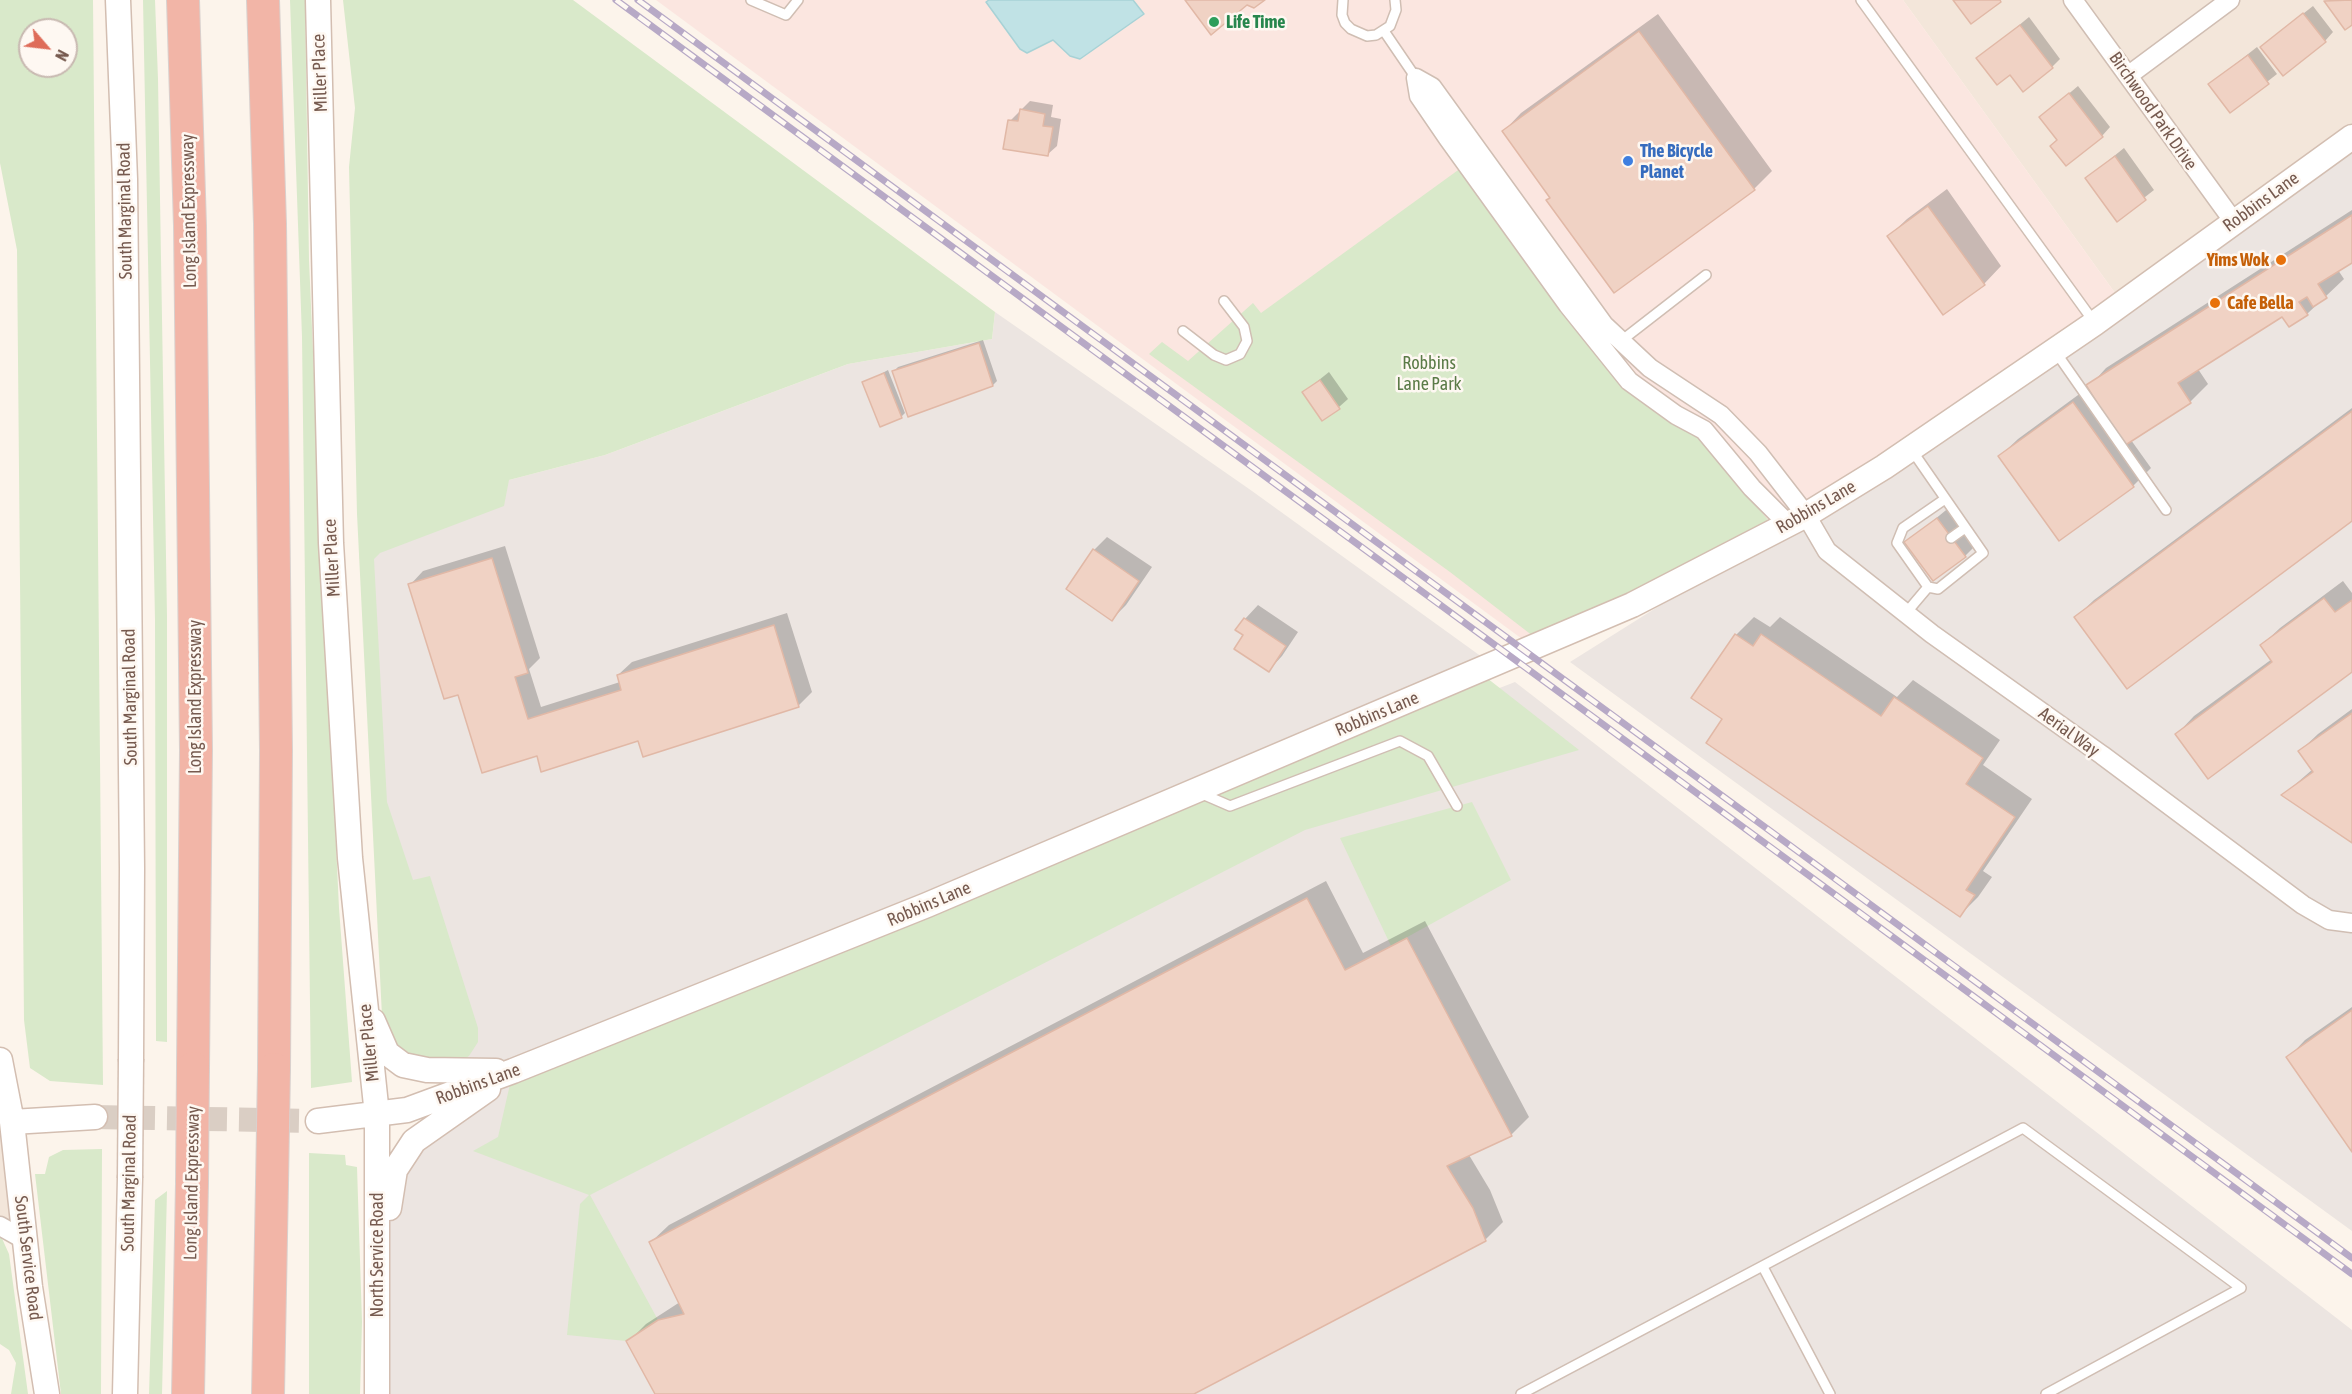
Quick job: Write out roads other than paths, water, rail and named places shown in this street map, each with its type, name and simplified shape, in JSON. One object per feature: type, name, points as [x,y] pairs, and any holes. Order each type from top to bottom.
[{"type":"highway","name":"Long Island Expressway","points":[[183,0],[190,226],[196,726],[188,1394]]},
{"type":"highway","points":[[263,0],[270,224],[275,631],[274,1069],[268,1394]]},
{"type":"highway","points":[[270,1292],[288,1357],[291,1394]]},
{"type":"street","name":"South Marginal Road","points":[[118,0],[125,190],[132,868],[130,1178],[125,1394]]},
{"type":"street","name":"Miller Place","points":[[318,0],[331,543],[350,858],[377,1115]]},
{"type":"street","name":"Birchwood Park Drive","points":[[2073,0],[2234,222]]},
{"type":"street","points":[[2129,75],[2230,0]]},
{"type":"street","points":[[1416,78],[1432,87],[1604,325],[1650,368],[1722,415],[1758,453],[1797,520]]},
{"type":"street","points":[[1416,78],[1419,96],[1447,137],[1568,305],[1629,381],[1676,415],[1704,430],[1752,488],[1797,520]]},
{"type":"street","name":"Robbins Lane","points":[[318,1121],[407,1110],[513,1071],[927,905],[1632,605],[1797,520],[1911,450],[2096,324],[2352,137]]},
{"type":"street","name":"Aerial Way","points":[[1797,520],[1827,551],[1906,614],[2303,905],[2329,920],[2352,923]]},
{"type":"street","points":[[358,937],[373,1020],[387,1053],[403,1065],[427,1070],[513,1071]]},
{"type":"street","name":"South Service Road","points":[[0,1060],[12,1122],[24,1240],[46,1394]]},
{"type":"street","points":[[378,1303],[392,1186],[395,1170],[402,1156],[414,1141],[513,1071]]},
{"type":"street","name":"North Service Road","points":[[377,1115],[377,1394]]},
{"type":"street","points":[[0,1145],[6,1129],[12,1122],[95,1117]]},
{"type":"street","points":[[0,1226],[24,1240]]},
{"type":"lane","points":[[751,0],[786,15],[798,0]]},
{"type":"lane","points":[[1343,0],[1342,15],[1351,29],[1367,36],[1384,31],[1395,18],[1395,0]]},
{"type":"lane","points":[[1861,0],[2096,324]]},
{"type":"lane","points":[[1384,31],[1416,78]]},
{"type":"lane","points":[[1621,340],[1706,275]]},
{"type":"lane","points":[[1183,331],[1226,360],[1240,354],[1247,341],[1244,327],[1224,301]]},
{"type":"lane","points":[[2055,351],[2166,510]]},
{"type":"lane","points":[[1911,450],[1983,553],[1938,589],[1928,587]]},
{"type":"lane","points":[[1928,587],[1916,564],[1897,543],[1903,528],[1945,499]]},
{"type":"lane","points":[[1951,538],[1965,528]]},
{"type":"lane","points":[[1906,614],[1928,587]]},
{"type":"lane","points":[[1195,791],[1230,806],[1400,741],[1428,756],[1457,806]]},
{"type":"lane","points":[[1521,1394],[2023,1128],[2241,1288],[2046,1394]]},
{"type":"lane","points":[[1763,1267],[1830,1394]]},
{"type":"water","points":[[989,0],[1133,0],[1144,14],[1080,59],[1070,56],[1053,40],[1027,53],[1020,49],[986,2]]},
{"type":"tunnel","points":[[95,1117],[318,1121]]},
{"type":"railway","points":[[616,0],[2352,1274]]},
{"type":"railway","points":[[638,0],[2352,1258]]},
{"type":"place","name":"Life Time","points":[[1214,22]]},
{"type":"place","name":"The Bicycle Planet","points":[[1628,161]]},
{"type":"place","name":"Yims Wok","points":[[2281,260]]},
{"type":"place","name":"Cafe Bella","points":[[2215,303]]},
{"type":"park label","name":"Robbins Lane Park","points":[[1429,373]]}]
